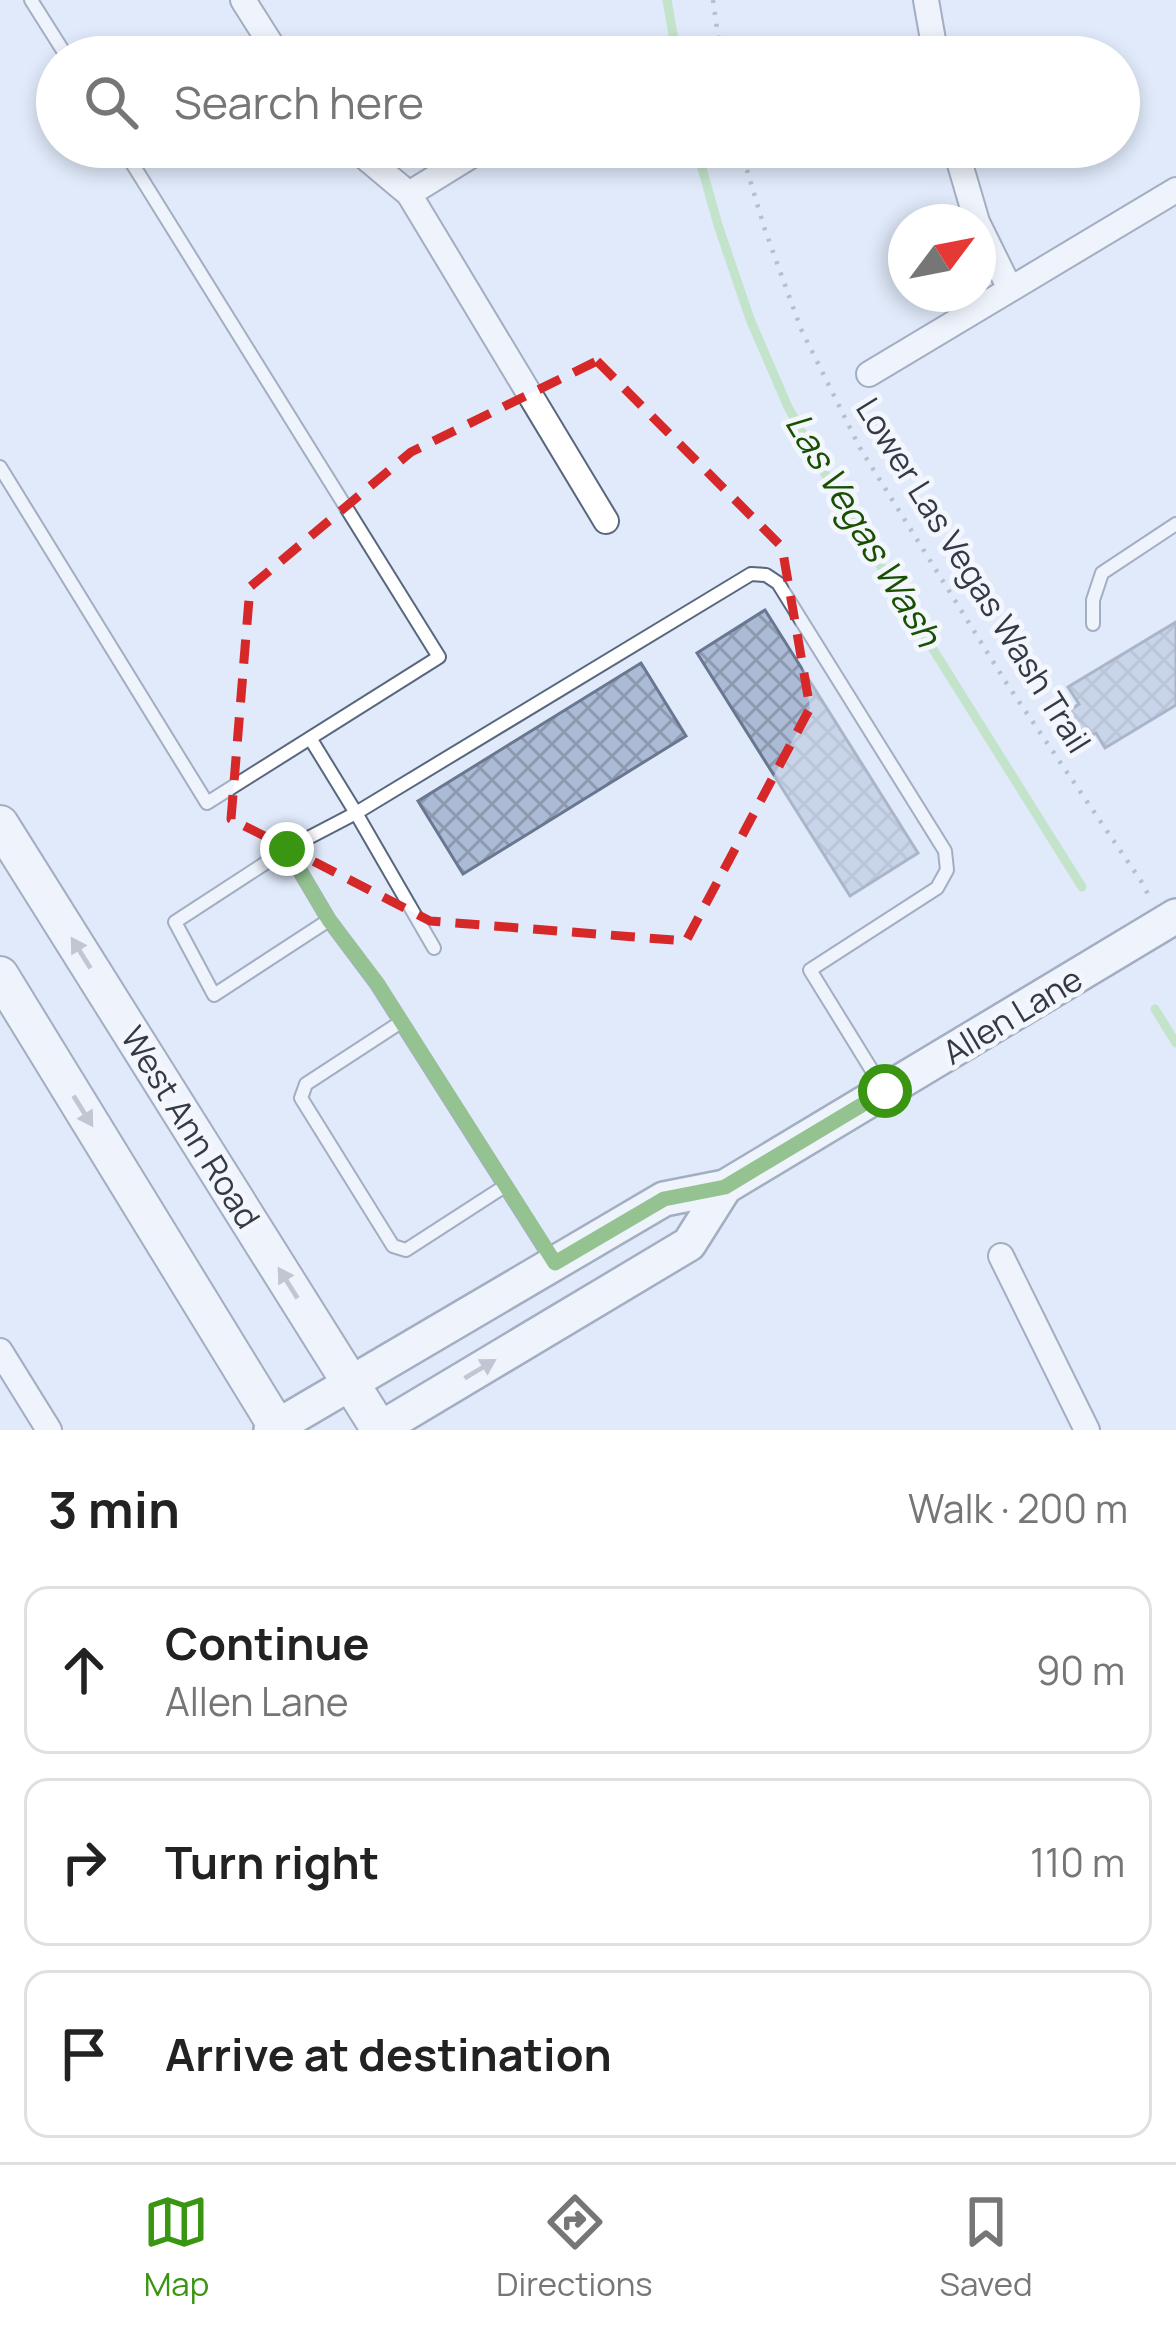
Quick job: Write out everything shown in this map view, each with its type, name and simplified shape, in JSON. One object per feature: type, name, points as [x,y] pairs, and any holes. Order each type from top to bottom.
[{"type":"main road","name":"West Ann Road","points":[[0,824],[379,1430]]},
{"type":"main road","name":"Allen Lane","points":[[275,1429],[664,1199],[725,1187],[1176,916]]},
{"type":"main road","points":[[0,975],[275,1429]]},
{"type":"main road","name":"Allen Lane","points":[[379,1430],[688,1244],[725,1187]]},
{"type":"street","points":[[244,0],[266,36]]},
{"type":"street","points":[[926,0],[932,36]]},
{"type":"street","points":[[378,168],[409,194],[606,521]]},
{"type":"street","points":[[409,194],[451,168]]},
{"type":"street","points":[[961,168],[972,204]]},
{"type":"street","points":[[869,374],[1172,201]]},
{"type":"street","points":[[996,261],[1010,290]]},
{"type":"street","points":[[1000,1256],[1087,1430]]},
{"type":"street","points":[[0,1351],[49,1430]]},
{"type":"lane","points":[[31,0],[54,36]]},
{"type":"lane","points":[[0,467],[207,803],[439,657],[135,168]]},
{"type":"lane","points":[[1093,624],[1093,600],[1102,573],[1176,524]]},
{"type":"lane","points":[[329,920],[214,995],[175,922],[287,849],[356,813],[751,574],[766,575],[778,583],[946,851],[947,870],[937,888],[810,970],[885,1091]]},
{"type":"lane","points":[[310,738],[434,948]]},
{"type":"lane","points":[[287,849],[555,1263]]},
{"type":"lane","points":[[401,1022],[306,1084],[301,1098],[393,1246],[406,1250],[505,1186]]},
{"type":"path","points":[[713,0],[718,36]]},
{"type":"path","name":"Lower Las Vegas Wash Trail","points":[[746,168],[801,329],[860,448],[1006,684],[1141,881]]},
{"type":"highlighted area","points":[[597,361],[782,547],[810,708],[686,941],[430,921],[231,819],[250,587],[411,452]]},
{"type":"building","points":[[765,610],[918,853],[850,896],[697,653]]},
{"type":"building","points":[[1176,622],[1176,705],[1105,748],[1096,733],[1086,739],[1069,711],[1079,704],[1068,687]]},
{"type":"building","points":[[641,663],[686,736],[463,874],[418,801]]},
{"type":"waterway","name":"Las Vegas Wash","points":[[667,0],[673,36]]},
{"type":"waterway","name":"Las Vegas Wash","points":[[702,168],[750,319],[788,407],[842,504],[1082,887]]},
{"type":"waterway","name":"Las Vegas Wash","points":[[1155,1009],[1176,1043]]},
{"type":"route","points":[[287,849],[555,1263],[664,1199],[725,1187],[885,1091]]}]
